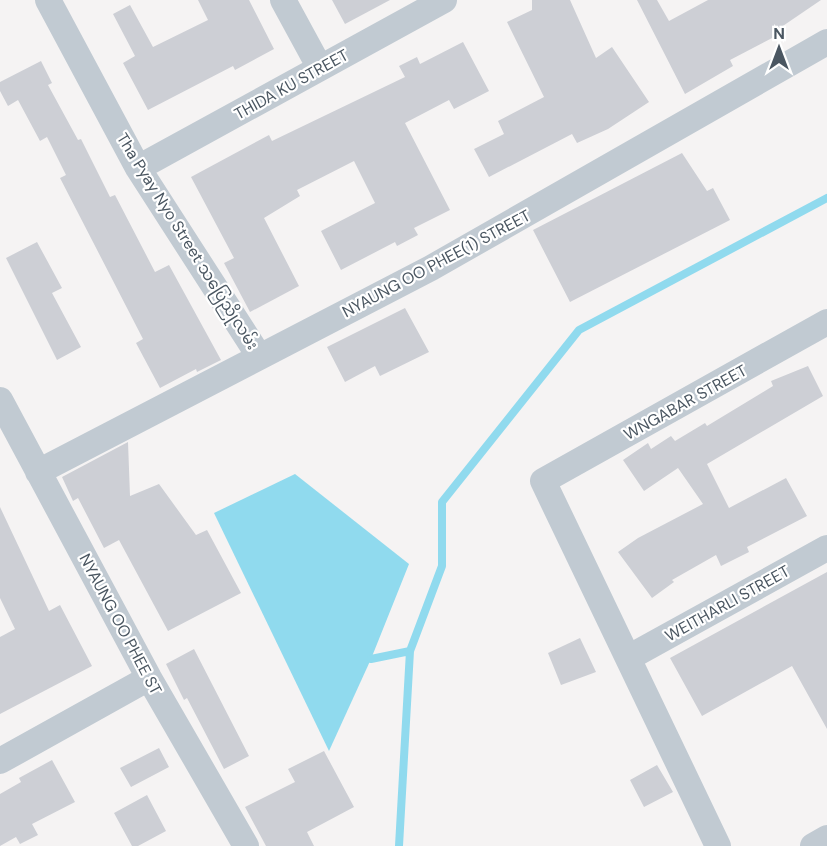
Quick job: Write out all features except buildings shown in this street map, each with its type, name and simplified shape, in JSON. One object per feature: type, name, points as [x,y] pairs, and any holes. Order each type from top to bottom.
[{"type":"street","name":"Tha Pyay Nyo Street သပြေညိုလမ်း","points":[[48,0],[138,168],[259,356]]},
{"type":"street","points":[[283,0],[320,68]]},
{"type":"street","name":"THIDA KU STREET","points":[[138,168],[444,0]]},
{"type":"street","name":"NYAUNG OO PHEE(1) STREET","points":[[38,472],[431,268],[827,42]]},
{"type":"street","name":"WNGABAR STREET","points":[[628,658],[543,481],[827,322]]},
{"type":"street","name":"NYAUNG OO PHEE ST","points":[[0,400],[149,678],[246,846]]},
{"type":"street","name":"WEITHARLI STREET","points":[[628,658],[827,548]]},
{"type":"street","points":[[628,658],[718,846]]},
{"type":"street","points":[[0,760],[149,678]]},
{"type":"street","points":[[813,846],[827,838]]},
{"type":"water","points":[[295,474],[409,564],[371,659],[329,751],[214,513]]},
{"type":"waterway","points":[[371,659],[410,651],[442,566],[442,502],[579,330],[827,198]]},
{"type":"waterway","points":[[399,846],[410,651]]}]
